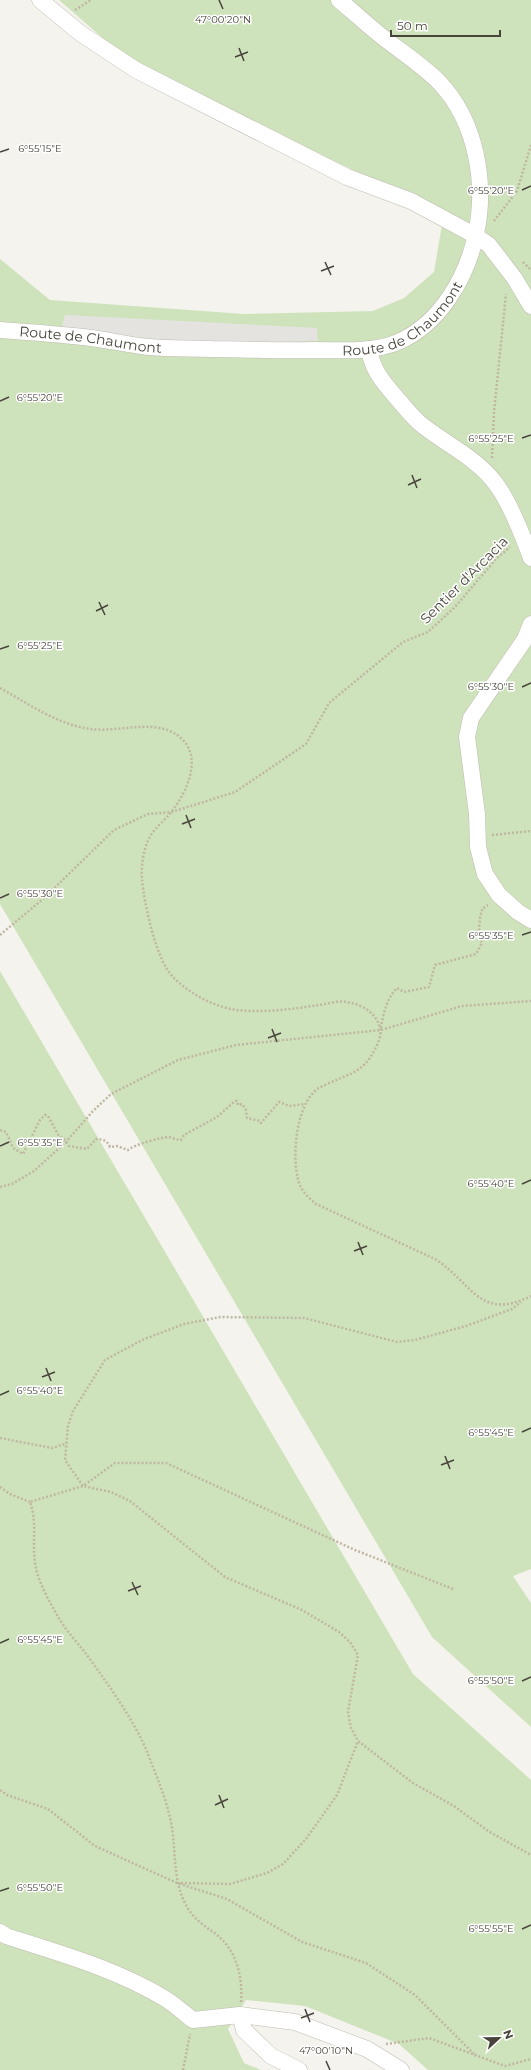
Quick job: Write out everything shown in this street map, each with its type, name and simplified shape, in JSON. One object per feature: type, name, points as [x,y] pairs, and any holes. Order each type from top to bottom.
[{"type":"street","points":[[40,0],[80,33],[136,70],[346,177],[411,201],[476,236],[489,245],[515,279],[531,306]]},
{"type":"street","name":"Route de Chaumont","points":[[0,330],[84,337],[149,347],[278,351],[369,349],[397,342],[408,337],[437,313],[450,296],[461,275],[476,236],[480,214],[479,176],[475,153],[461,113],[452,98],[423,67],[374,30],[339,0]]},
{"type":"street","points":[[369,349],[371,362],[380,380],[411,414],[422,425],[480,466],[497,484],[523,536],[531,558]]},
{"type":"street","points":[[531,624],[524,639],[471,718],[467,737],[477,814],[478,847],[485,874],[497,892],[518,912],[531,920]]},
{"type":"street","points":[[0,1932],[6,1936],[90,1964],[135,1983],[164,1998],[194,2020],[240,2015],[295,2022],[367,2049],[400,2070]]},
{"type":"street","points":[[240,2015],[244,2030],[271,2056],[299,2070]]},
{"type":"path","points":[[489,245],[494,221],[517,191],[531,145]]},
{"type":"path","points":[[492,466],[494,412],[507,292]]},
{"type":"path","name":"Sentier d'Arcacia","points":[[172,812],[235,792],[306,744],[328,703],[403,642],[428,632],[456,607],[496,559],[523,536]]},
{"type":"path","points":[[0,688],[62,722],[92,730],[112,730],[134,726],[172,732],[183,740],[190,750],[191,763],[189,784],[172,812],[159,824],[148,840],[142,857],[142,878],[155,942],[163,965],[173,977],[199,997],[218,1006],[238,1010],[279,1010],[344,1001],[361,1006],[375,1016],[381,1030]]},
{"type":"path","points":[[0,934],[43,899],[114,830],[148,814],[172,812]]},
{"type":"path","points":[[477,838],[531,831]]},
{"type":"path","points":[[497,892],[490,904],[482,909],[478,930],[482,943],[476,954],[435,965],[429,987],[404,992],[397,988],[383,1015],[377,1047],[369,1061],[359,1071],[315,1090],[305,1104],[298,1126],[296,1155],[298,1180],[305,1194],[316,1204],[435,1259],[447,1267],[478,1298],[484,1301],[499,1305],[523,1300]]},
{"type":"path","points":[[0,1187],[12,1184],[34,1172],[66,1142],[92,1110],[111,1094],[178,1060],[236,1045],[381,1030],[462,1006],[531,1001]]},
{"type":"path","points":[[0,1130],[6,1132],[13,1148],[23,1154],[40,1120],[48,1116],[58,1136],[69,1146],[87,1149],[96,1139],[102,1139],[106,1141],[110,1147],[116,1146],[129,1150],[134,1145],[142,1145],[161,1138],[181,1140],[184,1135],[217,1117],[234,1101],[237,1101],[238,1105],[242,1104],[244,1106],[247,1118],[260,1121],[261,1123],[278,1102],[289,1106],[305,1104]]},
{"type":"path","points":[[531,1296],[512,1308],[466,1326],[439,1335],[397,1342],[304,1318],[220,1317],[184,1324],[142,1340],[105,1360],[72,1411],[65,1444],[65,1460],[83,1486],[111,1492],[130,1501],[225,1577],[302,1610],[339,1632],[350,1642],[358,1655],[348,1712],[351,1728],[358,1741],[413,1783],[454,1806],[488,1831],[531,1855]]},
{"type":"path","points":[[0,1438],[52,1448],[65,1444]]},
{"type":"path","points":[[0,1487],[10,1494],[30,1502],[83,1486],[115,1464],[166,1463],[355,1550],[453,1588]]},
{"type":"path","points":[[30,1502],[34,1513],[33,1535],[36,1569],[57,1616],[101,1675],[143,1742],[168,1807],[172,1828],[177,1883],[186,1906],[190,1911],[204,1927],[214,1932],[229,1947],[239,1971],[242,1988],[240,2015]]},
{"type":"path","points":[[177,1883],[230,1884],[267,1873],[283,1864],[306,1839],[337,1795],[358,1741]]},
{"type":"path","points":[[0,1790],[7,1795],[48,1809],[95,1846],[177,1883],[228,1899],[302,1942],[366,1963],[415,1995],[476,2056]]},
{"type":"path","points":[[183,2070],[194,2020]]},
{"type":"path","points":[[367,2049],[390,2043],[429,2038],[505,2066],[531,2059]]},
{"type":"green space","points":[[59,0],[531,0],[531,1569],[513,1576],[531,1603],[531,1727],[432,1637],[0,904],[0,259],[50,300],[244,314],[373,311],[404,298],[434,272],[444,213],[137,68]]},
{"type":"green space","points":[[0,971],[413,1674],[531,1780],[531,2070],[428,2070],[399,2044],[305,2006],[246,2000],[228,2029],[244,2063],[261,2070],[0,2070]]},
{"type":"shaded area","points":[[65,315],[317,328],[318,341],[233,343],[128,339],[62,326]]}]
